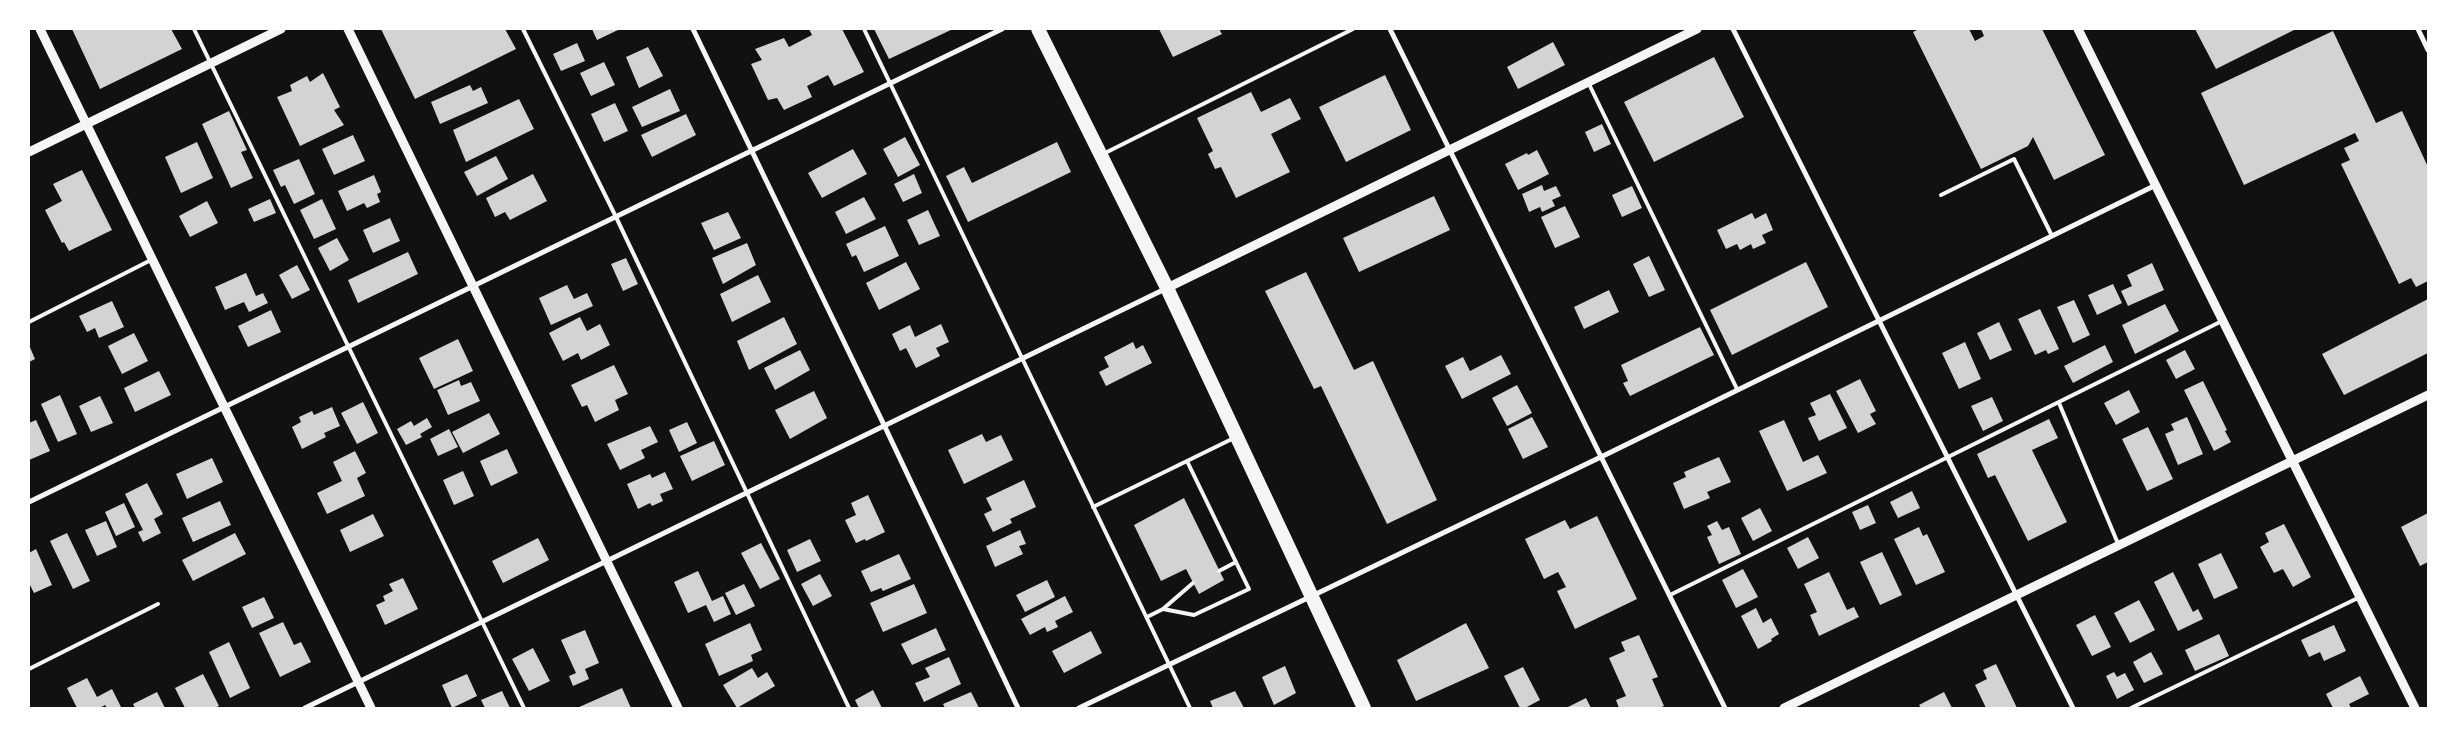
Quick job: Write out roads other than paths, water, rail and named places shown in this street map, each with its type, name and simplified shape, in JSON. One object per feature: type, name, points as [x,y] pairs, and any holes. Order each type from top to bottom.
[{"type":"highway","points":[[1038,29],[1167,288],[1364,708]]},
{"type":"street","points":[[40,29],[371,708]]},
{"type":"street","points":[[29,152],[281,29]]},
{"type":"street","points":[[348,29],[609,561],[678,708]]},
{"type":"street","points":[[693,29],[1018,708]]},
{"type":"street","points":[[29,502],[1002,29]]},
{"type":"street","points":[[1390,29],[1603,456],[1725,708]]},
{"type":"street","points":[[305,708],[885,427],[1697,29]]},
{"type":"street","points":[[1733,29],[1877,320],[2073,708]]},
{"type":"street","points":[[2078,29],[2415,708]]},
{"type":"street","points":[[2418,29],[2428,50]]},
{"type":"street","points":[[1079,708],[1603,456],[1877,320],[2156,185]]},
{"type":"street","points":[[1784,708],[2428,394]]},
{"type":"lane","points":[[194,29],[484,622],[524,708]]},
{"type":"lane","points":[[523,29],[616,217],[849,708]]},
{"type":"lane","points":[[864,29],[1190,708]]},
{"type":"lane","points":[[1100,155],[1353,29]]},
{"type":"lane","points":[[1588,82],[1737,389]]},
{"type":"lane","points":[[1941,195],[2014,159],[2052,236]]},
{"type":"lane","points":[[29,322],[151,260]]},
{"type":"lane","points":[[1670,595],[2222,321]]},
{"type":"lane","points":[[2058,403],[2119,546]]},
{"type":"lane","points":[[1093,507],[1236,437]]},
{"type":"lane","points":[[1162,609],[1194,615],[1249,589],[1186,461]]},
{"type":"lane","points":[[1219,571],[1236,562]]},
{"type":"lane","points":[[1147,617],[1162,609],[1193,583]]},
{"type":"lane","points":[[2131,708],[2360,597]]},
{"type":"lane","points":[[29,669],[158,604]]}]
